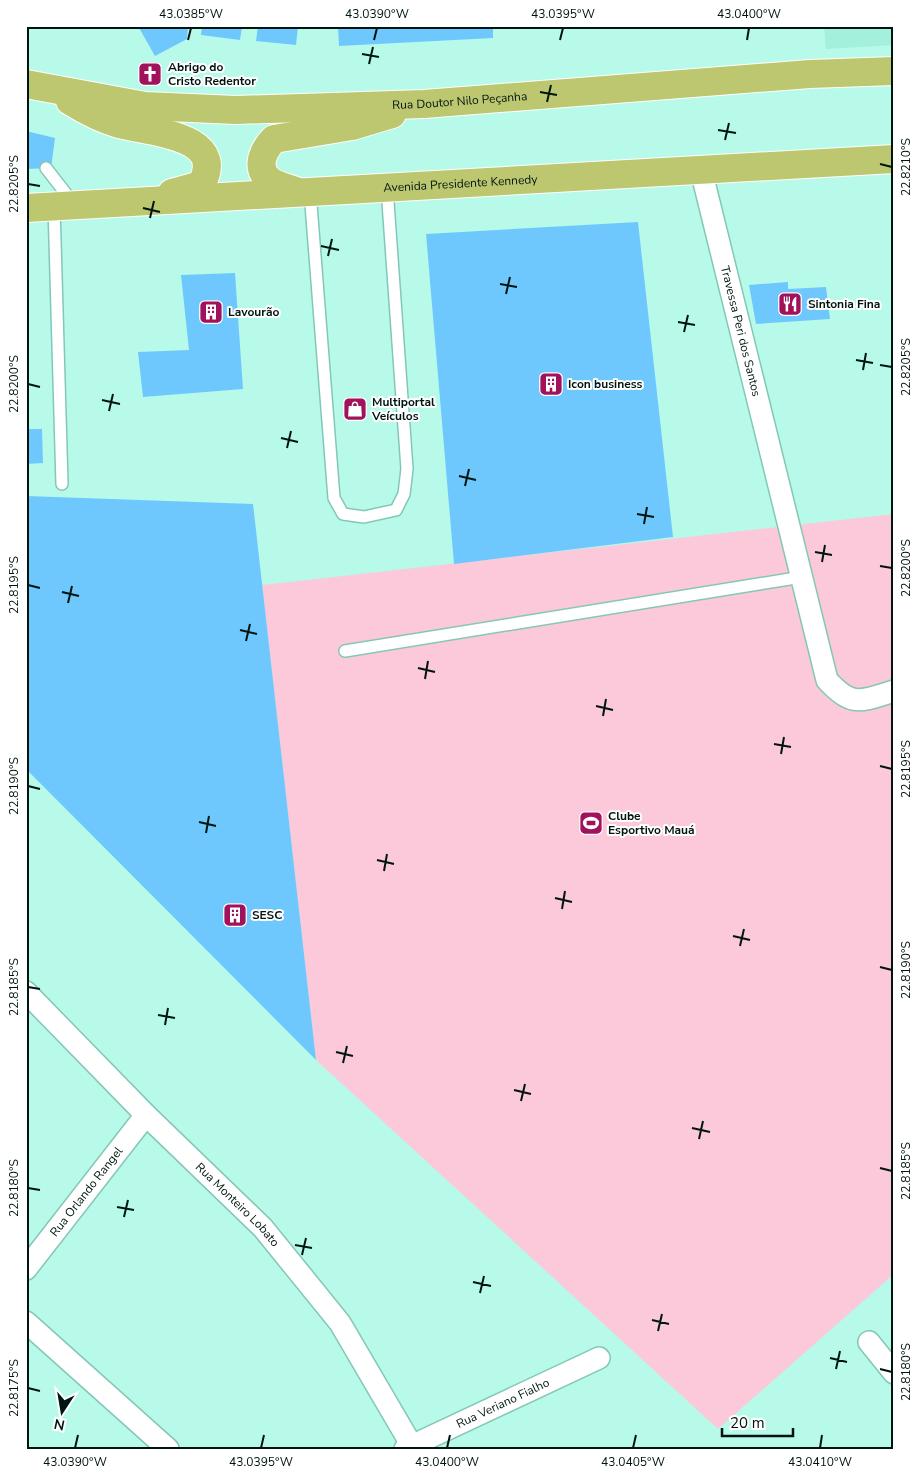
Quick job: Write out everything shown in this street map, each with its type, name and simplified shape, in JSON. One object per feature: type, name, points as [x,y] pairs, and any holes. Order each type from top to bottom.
[{"type":"main road","name":"Rua Doutor Nilo Peçanha","points":[[39,87],[145,106],[236,110],[424,104],[810,74],[894,71]]},
{"type":"main road","points":[[39,87],[91,114],[120,124],[188,140],[204,155],[207,162],[206,172],[201,185],[119,202]]},
{"type":"main road","points":[[306,192],[268,179],[263,170],[262,156],[265,147],[274,139],[352,126],[424,104]]},
{"type":"main road","name":"Avenida Presidente Kennedy","points":[[26,208],[894,159]]},
{"type":"street","name":"Travessa Peri dos Santos","points":[[701,170],[827,680],[841,696],[862,701],[894,690]]},
{"type":"street","name":"Rua Monteiro Lobato","points":[[26,992],[146,1115],[263,1228],[334,1315],[408,1447]]},
{"type":"street","name":"Rua Orlando Rangel","points":[[26,1269],[146,1115]]},
{"type":"street","points":[[26,1322],[168,1449]]},
{"type":"street","points":[[869,1342],[894,1372]]},
{"type":"street","name":"Rua Veriano Fialho","points":[[408,1447],[599,1358]]},
{"type":"lane","points":[[46,168],[64,205],[62,484]]},
{"type":"lane","points":[[306,192],[334,498],[343,514],[364,517],[396,510],[404,494],[407,469],[387,188]]},
{"type":"lane","points":[[345,651],[802,577]]},
{"type":"shaded area","points":[[824,26],[894,26],[894,45],[826,49]]},
{"type":"shaded area","name":"Clube Esportivo Mauá","points":[[894,514],[894,1274],[718,1429],[316,1060],[262,585]]},
{"type":"building","points":[[138,26],[188,26],[187,39],[155,56]]},
{"type":"building","points":[[202,26],[242,26],[240,40],[201,35]]},
{"type":"building","points":[[258,26],[298,26],[296,45],[256,41]]},
{"type":"building","points":[[338,26],[493,26],[493,38],[339,46]]},
{"type":"building","points":[[26,131],[55,138],[51,168],[26,169]]},
{"type":"building","points":[[638,222],[673,537],[454,564],[426,234]]},
{"type":"building","name":"Lavourão","points":[[235,273],[243,389],[143,397],[138,352],[189,350],[181,275]]},
{"type":"building","name":"Sintonia Fina","points":[[788,282],[788,289],[826,287],[830,319],[756,324],[749,285]]},
{"type":"building","points":[[26,429],[42,429],[43,463],[26,464]]},
{"type":"building","name":"SESC","points":[[26,496],[253,504],[316,1060],[26,769]]},
{"type":"place","name":"Abrigo do Cristo Redentor","points":[[150,74]]},
{"type":"place","name":"Sintonia Fina","points":[[790,304]]},
{"type":"place","name":"Lavourão","points":[[211,312]]},
{"type":"place","name":"Icon business","points":[[551,384]]},
{"type":"place","name":"Multiportal Veículos","points":[[355,409]]},
{"type":"place","name":"Clube Esportivo Mauá","points":[[591,823]]},
{"type":"place","name":"SESC","points":[[235,915]]}]
